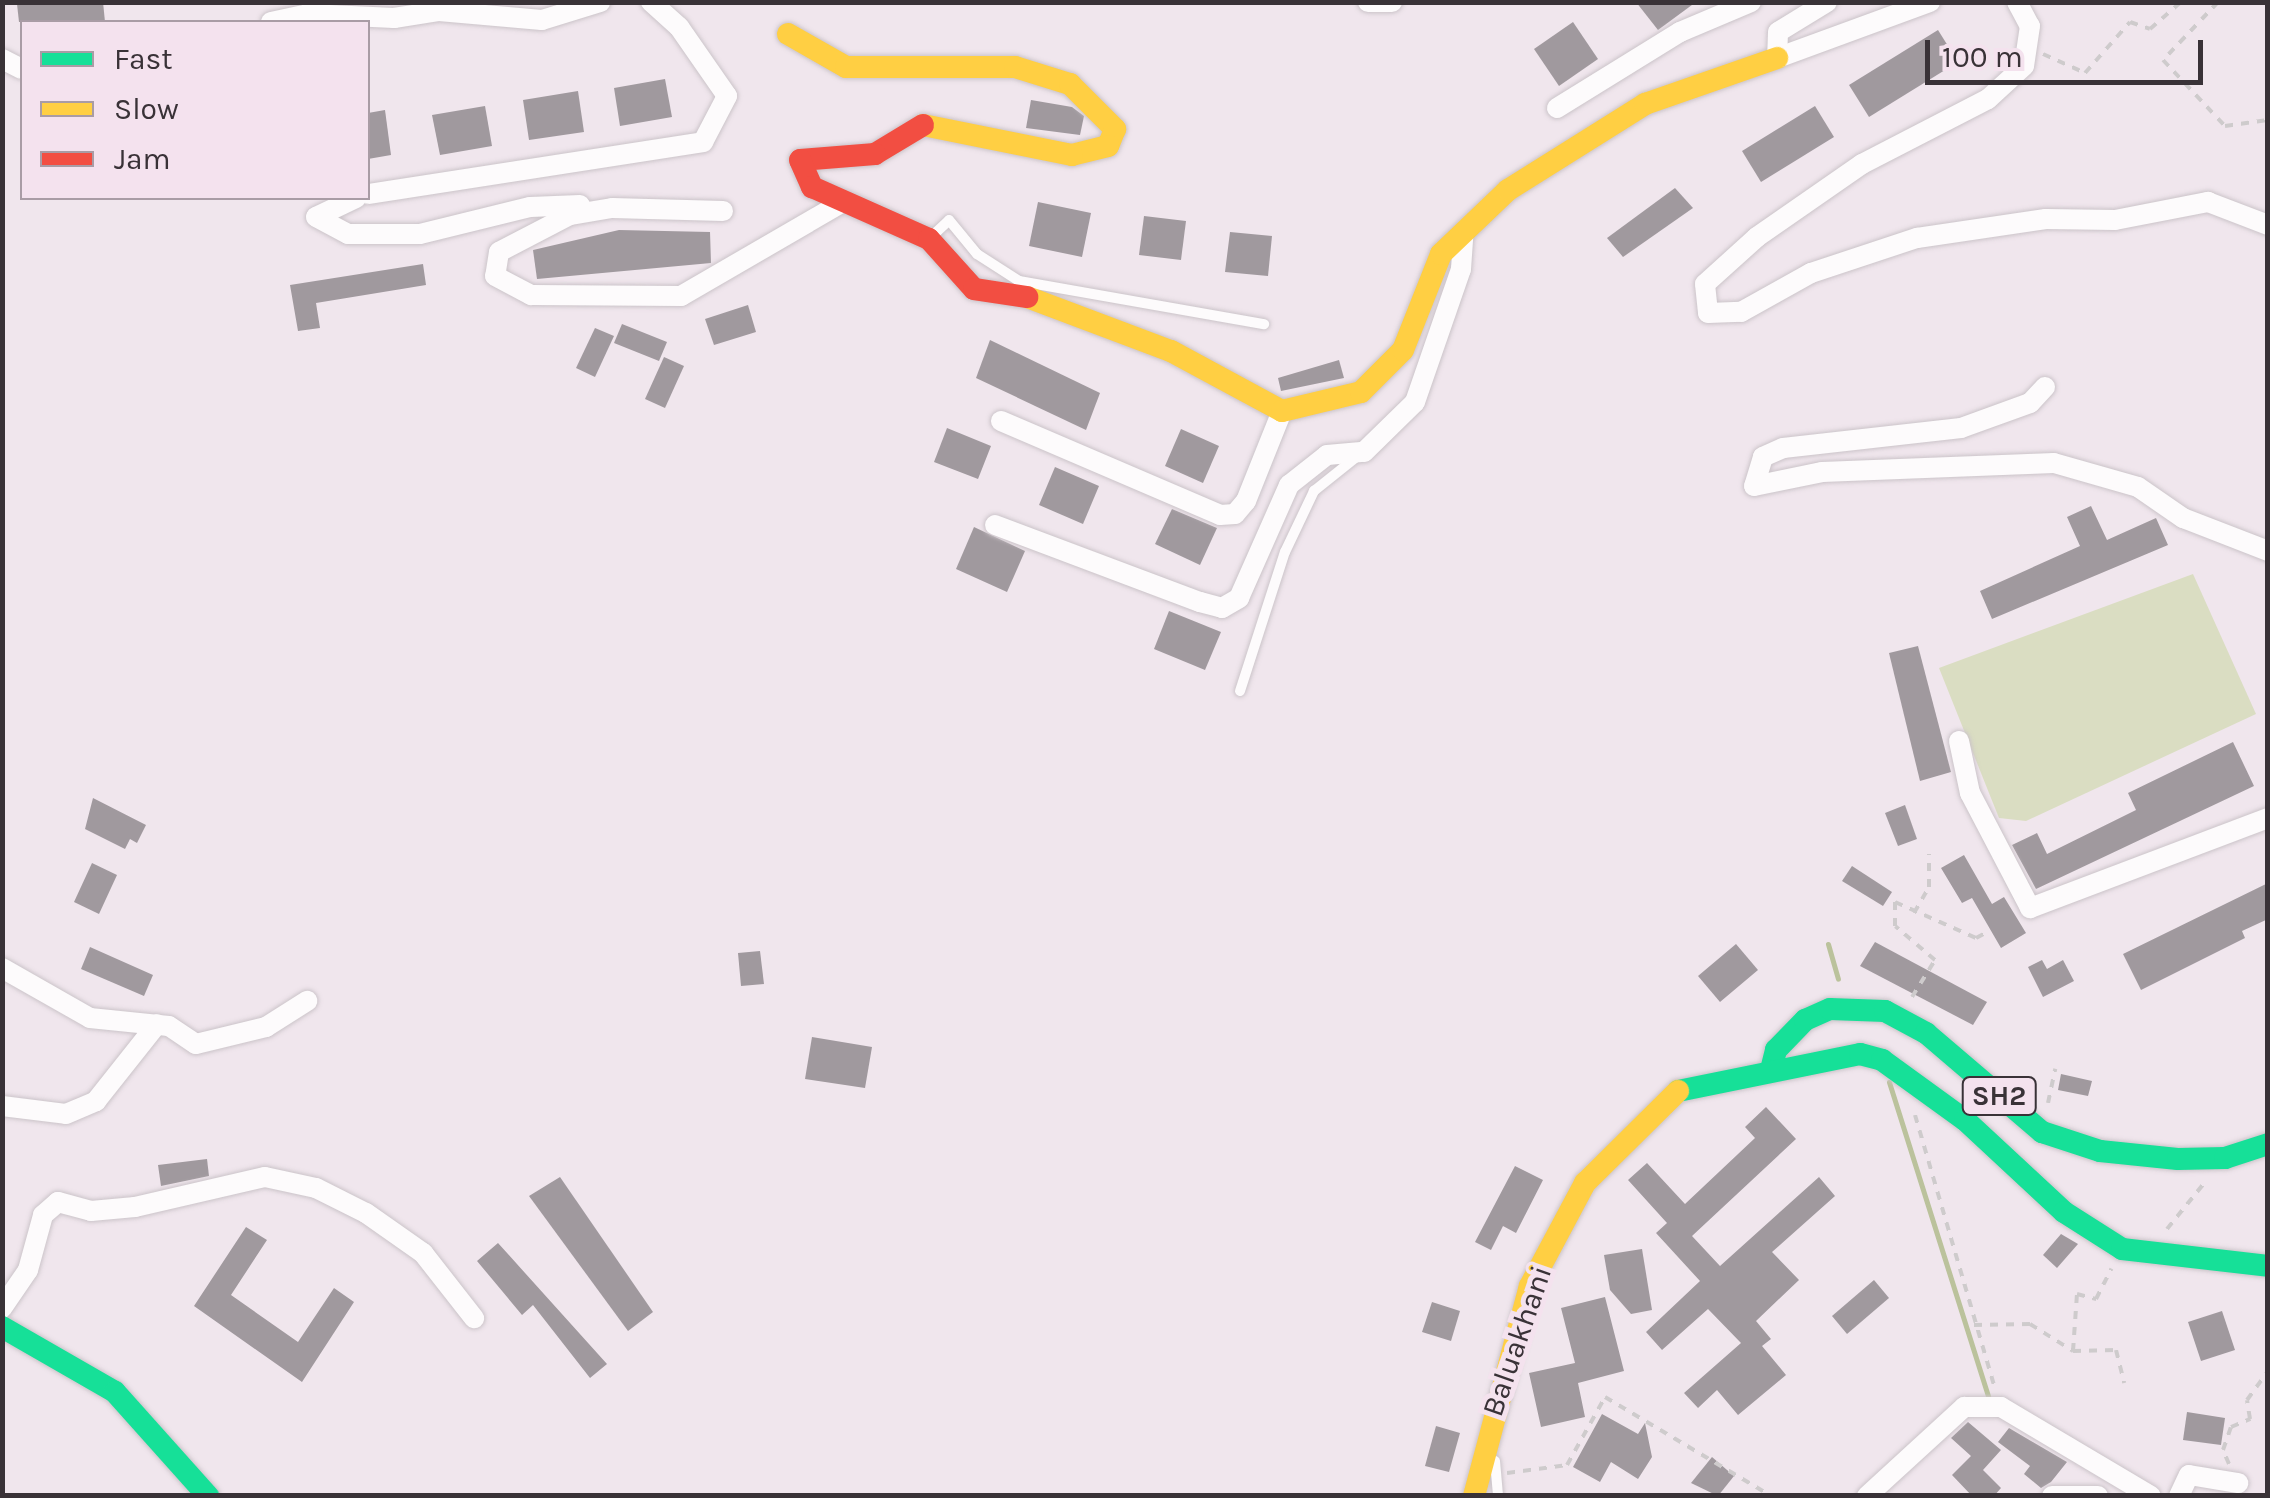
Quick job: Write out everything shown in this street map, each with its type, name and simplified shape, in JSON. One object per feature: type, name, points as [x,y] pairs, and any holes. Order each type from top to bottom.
[{"type":"main road","points":[[788,34],[846,67],[1015,67],[1070,84],[1116,129],[1108,146],[1072,155],[924,125],[875,154],[800,160],[812,187],[840,204],[929,239],[974,289],[1024,296],[1170,351],[1282,411],[1361,392],[1403,350],[1441,254],[1508,190],[1645,104],[1777,58]]},
{"type":"main road","name":"SH2","points":[[1771,1070],[1776,1050],[1805,1020],[1830,1009],[1884,1011],[1926,1033],[2042,1132],[2100,1152],[2224,1158],[2268,1144]]},
{"type":"main road","name":"Baluakhani","points":[[1474,1496],[1488,1426],[1530,1286],[1585,1183],[1672,1092],[1771,1070],[1815,1069],[1860,1054],[1882,1060],[1965,1120],[2064,1212],[2122,1249]]},
{"type":"main road","points":[[2122,1249],[2268,1266]]},
{"type":"main road","points":[[2,1327],[115,1392],[142,1432],[208,1496]]},
{"type":"street","points":[[280,20],[308,14],[394,18],[439,11],[542,20],[600,2]]},
{"type":"street","points":[[370,194],[703,142],[726,96],[679,28],[651,2]]},
{"type":"street","points":[[1368,2],[1390,3]]},
{"type":"street","points":[[1558,108],[1680,32],[1751,2]]},
{"type":"street","points":[[1827,2],[1778,32],[1777,58],[1930,2]]},
{"type":"street","points":[[2017,2],[2030,26],[2030,49],[2024,66],[1988,99],[1862,164],[1757,236],[1704,284],[1708,313],[1741,312],[1811,273],[1917,238],[2046,219],[2115,220],[2208,202],[2268,225]]},
{"type":"street","points":[[352,200],[316,217],[348,234],[420,234],[530,208],[723,211]]},
{"type":"street","points":[[612,208],[528,233],[499,252],[494,276],[531,295],[682,296],[840,204]]},
{"type":"street","points":[[994,525],[1222,608],[1239,598],[1289,485],[1328,455],[1364,452],[1415,402],[1461,269],[1463,237]]},
{"type":"street","points":[[2045,387],[2030,403],[1960,428],[1783,448],[1763,457],[1754,486],[1822,472],[2054,463],[2138,487],[2183,518],[2268,551]]},
{"type":"street","points":[[1001,421],[1220,515],[1235,514],[1246,501],[1282,411]]},
{"type":"street","points":[[1959,741],[1970,793],[2030,908],[2268,818]]},
{"type":"street","points":[[2,968],[90,1018],[157,1024],[196,1044],[226,1041],[307,1000]]},
{"type":"street","points":[[2,1106],[66,1114],[96,1101],[157,1024]]},
{"type":"street","points":[[2,1308],[28,1270],[43,1214],[58,1202],[91,1211],[135,1207],[265,1177],[316,1188],[380,1223],[424,1253],[474,1318]]},
{"type":"street","points":[[1867,1496],[1964,1407],[2001,1407],[2151,1496]]},
{"type":"street","points":[[2178,1496],[2189,1474],[2238,1483]]},
{"type":"street","points":[[2052,1496],[2098,1496]]},
{"type":"lane","points":[[929,239],[949,220],[978,254],[1019,281],[1264,324]]},
{"type":"lane","points":[[1240,691],[1285,552],[1314,491],[1364,452]]},
{"type":"lane","points":[[1488,1426],[1498,1474],[1498,1496]]},
{"type":"path","points":[[2030,49],[2085,73],[2130,22],[2150,29],[2181,2]]},
{"type":"path","points":[[2218,2],[2163,60],[2224,126],[2268,120]]},
{"type":"path","points":[[1914,913],[1929,887],[1929,854]]},
{"type":"path","points":[[1912,997],[1935,960],[1895,926],[1895,902],[1976,938],[1989,931]]},
{"type":"path","points":[[2042,1132],[2055,1069]]},
{"type":"path","points":[[1912,1109],[1926,1138],[1974,1325],[2001,1407]]},
{"type":"path","points":[[2148,1252],[2224,1158]]},
{"type":"path","points":[[2074,1351],[2077,1294],[2096,1300],[2122,1249]]},
{"type":"path","points":[[1974,1325],[2030,1324],[2074,1351],[2116,1350],[2124,1383]]},
{"type":"path","points":[[2238,1483],[2223,1450],[2231,1427],[2250,1420],[2247,1400],[2268,1371]]},
{"type":"path","points":[[1498,1474],[1567,1464],[1605,1396],[1771,1496]]},
{"type":"green space","points":[[2193,574],[2256,714],[2026,821],[1999,818],[1939,668]]},
{"type":"building","points":[[103,2],[105,20],[19,22],[17,4]]},
{"type":"building","points":[[1636,2],[1696,2],[1658,30]]},
{"type":"building","points":[[1573,22],[1598,59],[1559,86],[1534,49]]},
{"type":"building","points":[[1938,30],[1958,62],[1869,117],[1849,85]]},
{"type":"building","points":[[665,79],[672,117],[620,126],[614,88]]},
{"type":"building","points":[[578,91],[584,132],[529,140],[523,100]]},
{"type":"building","points":[[1031,100],[1072,107],[1084,116],[1080,135],[1026,128]]},
{"type":"building","points":[[485,106],[492,146],[440,155],[432,115]]},
{"type":"building","points":[[1815,106],[1834,137],[1761,182],[1742,151]]},
{"type":"building","points":[[385,110],[391,155],[370,159],[370,113]]},
{"type":"building","points":[[1675,188],[1693,208],[1623,257],[1607,238]]},
{"type":"building","points":[[1038,202],[1091,213],[1082,257],[1029,246]]},
{"type":"building","points":[[1144,216],[1186,221],[1181,260],[1139,255]]},
{"type":"building","points":[[619,230],[710,232],[711,263],[537,279],[533,250]]},
{"type":"building","points":[[1230,232],[1272,236],[1268,276],[1225,272]]},
{"type":"building","points":[[423,264],[426,285],[316,303],[320,328],[298,331],[290,285]]},
{"type":"building","points":[[748,305],[756,332],[714,345],[705,319]]},
{"type":"building","points":[[622,324],[667,342],[659,361],[614,343]]},
{"type":"building","points":[[595,328],[614,336],[595,377],[576,368]]},
{"type":"building","points":[[990,340],[1100,393],[1086,430],[976,378]]},
{"type":"building","points":[[664,357],[684,366],[665,408],[645,399]]},
{"type":"building","points":[[1339,360],[1344,378],[1281,391],[1278,378]]},
{"type":"building","points":[[947,428],[991,446],[978,479],[934,462]]},
{"type":"building","points":[[1181,429],[1219,446],[1203,483],[1165,466]]},
{"type":"building","points":[[1055,467],[1099,486],[1083,524],[1039,505]]},
{"type":"building","points":[[2091,506],[2107,540],[2156,518],[2168,545],[1992,619],[1980,591],[2080,546],[2067,517]]},
{"type":"building","points":[[1172,509],[1217,528],[1200,565],[1155,544]]},
{"type":"building","points":[[974,527],[1025,551],[1007,592],[956,569]]},
{"type":"building","points":[[1169,611],[1221,632],[1205,670],[1154,649]]},
{"type":"building","points":[[1918,646],[1951,772],[1920,781],[1889,653]]},
{"type":"building","points":[[2233,742],[2254,786],[2036,889],[2012,845],[2037,833],[2047,854],[2136,810],[2128,793]]},
{"type":"building","points":[[93,798],[146,825],[137,843],[130,839],[125,849],[85,829]]},
{"type":"building","points":[[1905,805],[1917,839],[1898,846],[1885,813]]},
{"type":"building","points":[[1964,855],[1992,904],[2004,897],[2026,933],[2001,948],[1972,898],[1962,903],[1941,868]]},
{"type":"building","points":[[92,863],[117,875],[99,914],[74,902]]},
{"type":"building","points":[[1852,866],[1892,892],[1883,906],[1842,881]]},
{"type":"building","points":[[2268,883],[2268,919],[2242,931],[2245,938],[2141,990],[2123,954]]},
{"type":"building","points":[[1875,942],[1987,1002],[1973,1025],[1860,966]]},
{"type":"building","points":[[1736,944],[1758,970],[1720,1002],[1698,976]]},
{"type":"building","points":[[90,947],[153,975],[144,996],[81,969]]},
{"type":"building","points":[[760,951],[764,984],[741,986],[738,953]]},
{"type":"building","points":[[2042,960],[2047,969],[2063,960],[2074,981],[2043,997],[2028,967]]},
{"type":"building","points":[[812,1037],[872,1047],[865,1088],[805,1079]]},
{"type":"building","points":[[2061,1074],[2092,1081],[2088,1096],[2058,1090]]},
{"type":"building","points":[[1766,1107],[1796,1139],[1692,1236],[1720,1266],[1819,1177],[1835,1196],[1772,1252],[1799,1280],[1756,1321],[1771,1339],[1762,1346],[1786,1375],[1738,1415],[1717,1390],[1698,1408],[1684,1393],[1741,1343],[1708,1309],[1662,1350],[1646,1332],[1700,1281],[1656,1233],[1667,1223],[1628,1180],[1647,1163],[1685,1204],[1755,1138],[1745,1127]]},
{"type":"building","points":[[207,1159],[209,1176],[161,1186],[158,1165]]},
{"type":"building","points":[[1515,1166],[1543,1180],[1516,1233],[1503,1226],[1491,1250],[1475,1242]]},
{"type":"building","points":[[560,1177],[653,1312],[628,1331],[529,1196]]},
{"type":"building","points":[[246,1227],[267,1240],[231,1295],[298,1342],[334,1288],[354,1302],[302,1382],[194,1306]]},
{"type":"building","points":[[2061,1234],[2078,1244],[2057,1268],[2043,1255]]},
{"type":"building","points":[[498,1243],[607,1364],[590,1378],[533,1305],[522,1315],[477,1261]]},
{"type":"building","points":[[1642,1249],[1652,1310],[1631,1314],[1610,1290],[1604,1255]]},
{"type":"building","points":[[1874,1280],[1889,1298],[1847,1334],[1832,1316]]},
{"type":"building","points":[[1605,1297],[1624,1371],[1578,1383],[1585,1417],[1541,1427],[1529,1373],[1575,1363],[1561,1308]]},
{"type":"building","points":[[1432,1302],[1460,1311],[1451,1341],[1422,1332]]},
{"type":"building","points":[[2222,1311],[2235,1350],[2201,1361],[2188,1322]]},
{"type":"building","points":[[2187,1412],[2225,1418],[2221,1445],[2183,1440]]},
{"type":"building","points":[[1602,1414],[1638,1434],[1645,1423],[1652,1457],[1638,1479],[1611,1462],[1600,1482],[1573,1467]]},
{"type":"building","points":[[1968,1422],[2001,1450],[1983,1470],[2001,1488],[1994,1496],[1972,1496],[1952,1475],[1971,1456],[1951,1438]]},
{"type":"building","points":[[1436,1426],[1460,1433],[1449,1472],[1425,1466]]},
{"type":"building","points":[[2009,1428],[2067,1462],[2051,1482],[2041,1488],[2024,1474],[2030,1466],[1998,1442]]},
{"type":"building","points":[[1712,1457],[1734,1476],[1718,1496],[1691,1483]]},
{"type":"waterway","points":[[1828,944],[1838,979]]},
{"type":"waterway","points":[[1889,1082],[1989,1400]]},
{"type":"traffic: fast","points":[[1771,1070],[1776,1050],[1805,1020],[1830,1009],[1885,1011],[1926,1033],[2042,1132],[2100,1151],[2178,1159],[2225,1158],[2268,1144]]},
{"type":"traffic: fast","points":[[1678,1091],[1860,1054],[1882,1060],[1965,1120],[2064,1212],[2122,1249],[2268,1266]]},
{"type":"traffic: fast","points":[[2,1327],[115,1392],[208,1496]]},
{"type":"traffic: slow","points":[[788,34],[846,67],[1015,67],[1070,84],[1115,129],[1108,146],[1072,155],[923,125]]},
{"type":"traffic: slow","points":[[1027,297],[1171,351],[1282,411],[1361,392],[1403,350],[1441,254],[1508,190],[1645,104],[1777,58]]},
{"type":"traffic: slow","points":[[1474,1496],[1530,1286],[1585,1183],[1678,1091]]},
{"type":"traffic: jam","points":[[923,125],[875,154],[800,160],[812,187],[929,239],[974,289],[1027,297]]}]
